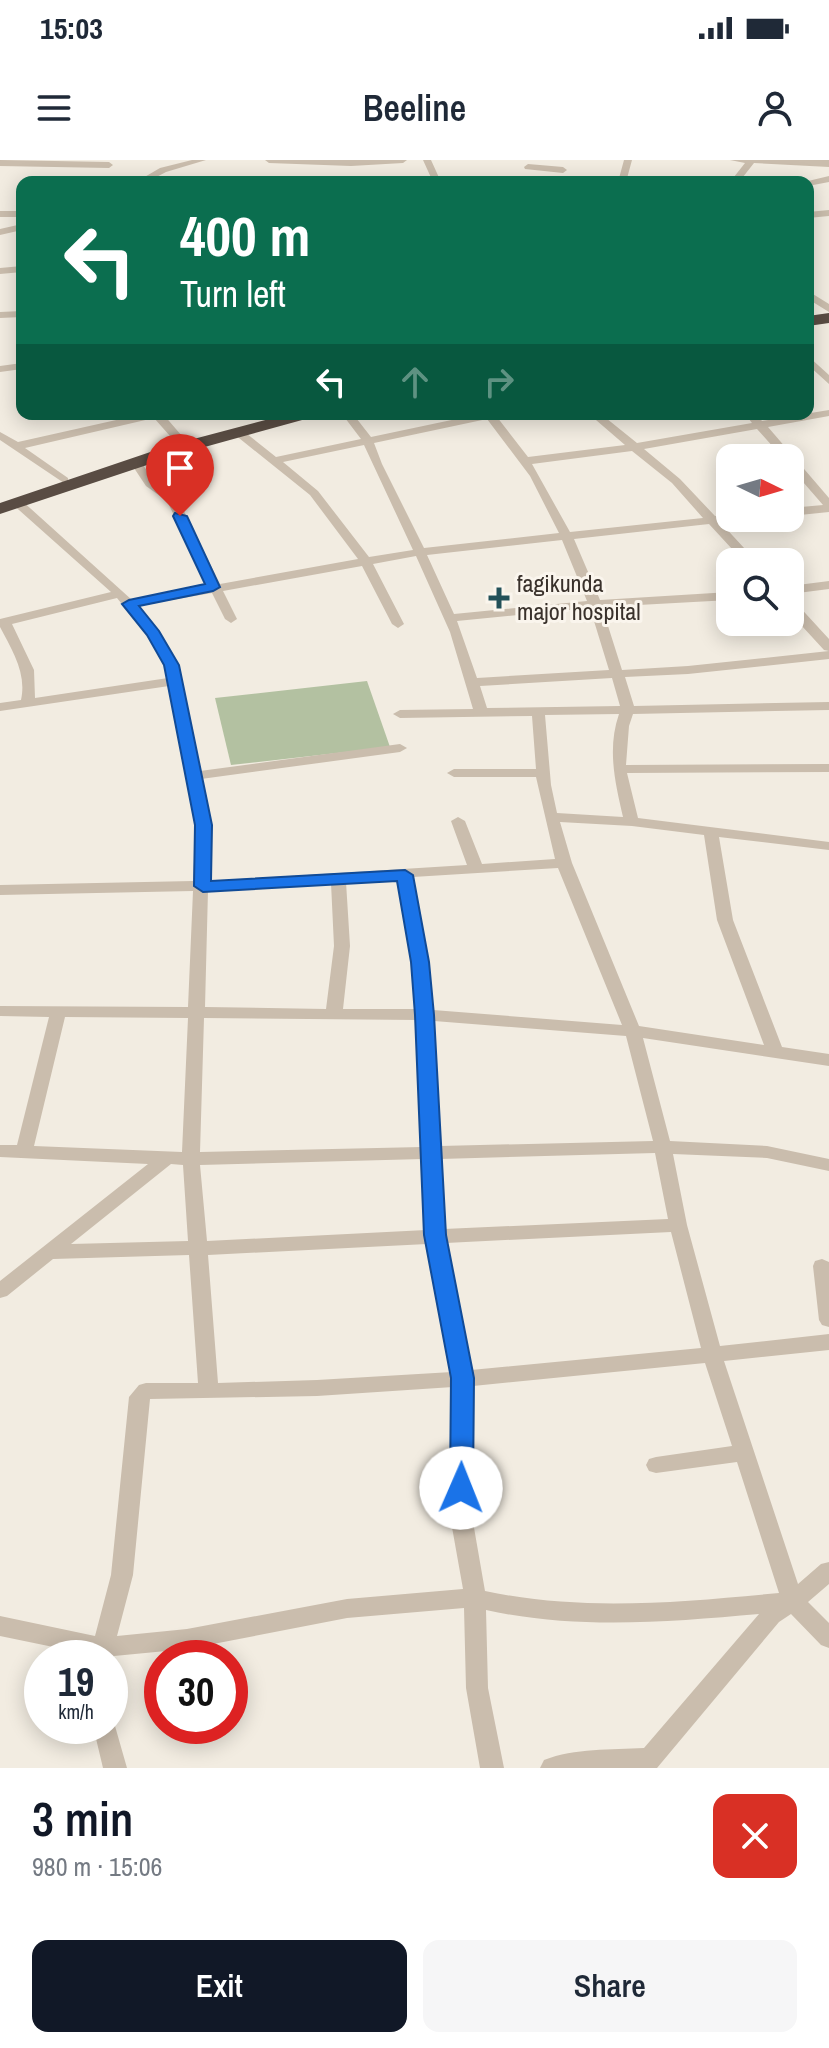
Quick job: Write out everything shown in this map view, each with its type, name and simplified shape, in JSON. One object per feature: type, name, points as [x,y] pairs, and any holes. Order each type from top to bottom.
[{"type":"highway","points":[[5,504],[64,480],[182,443],[272,420]]},
{"type":"highway","points":[[5,504],[276,420]]},
{"type":"street","points":[[152,176],[202,160]]},
{"type":"street","points":[[269,160],[351,163],[403,160]]},
{"type":"street","points":[[734,160],[829,164],[828,160]]},
{"type":"street","points":[[0,161],[110,163]]},
{"type":"street","points":[[528,167],[564,165]]},
{"type":"street","points":[[814,366],[829,381]]},
{"type":"street","points":[[17,446],[131,420]]},
{"type":"street","points":[[162,420],[182,443]]},
{"type":"street","points":[[352,420],[367,439],[456,632],[481,711]]},
{"type":"street","points":[[273,461],[461,420]]},
{"type":"street","points":[[495,420],[526,461],[566,535],[595,604],[628,708],[622,726],[619,769],[632,822]]},
{"type":"street","points":[[601,420],[676,481],[738,548]]},
{"type":"street","points":[[756,420],[777,444]]},
{"type":"street","points":[[526,461],[635,447],[785,420]]},
{"type":"street","points":[[238,432],[314,493],[365,561],[388,599],[398,624]]},
{"type":"street","points":[[0,435],[64,480]]},
{"type":"street","points":[[136,462],[150,484],[172,499],[231,619]]},
{"type":"street","points":[[804,477],[829,507]]},
{"type":"street","points":[[5,504],[125,598],[172,665],[203,825],[191,1159],[209,1392]]},
{"type":"street","points":[[804,510],[829,507]]},
{"type":"street","points":[[27,702],[31,690],[23,656],[2,622],[125,598],[213,587],[420,552],[716,520]]},
{"type":"street","points":[[804,588],[829,585]]},
{"type":"street","points":[[448,618],[716,597]]},
{"type":"street","points":[[804,620],[829,647]]},
{"type":"street","points":[[471,682],[617,674],[829,655]]},
{"type":"street","points":[[0,707],[174,681]]},
{"type":"street","points":[[400,714],[829,706]]},
{"type":"street","points":[[538,711],[543,773],[551,817],[564,863],[633,1031],[712,1354],[793,1601],[829,1638]]},
{"type":"street","points":[[193,776],[400,748]]},
{"type":"street","points":[[619,769],[829,768]]},
{"type":"street","points":[[454,773],[543,773]]},
{"type":"street","points":[[551,817],[632,822],[829,846]]},
{"type":"street","points":[[458,821],[476,869]]},
{"type":"street","points":[[711,831],[725,920],[775,1051]]},
{"type":"street","points":[[0,890],[338,880],[564,863]]},
{"type":"street","points":[[405,875],[420,962],[425,1015],[435,1235],[463,1378],[461,1516],[475,1598],[477,1688],[492,1768]]},
{"type":"street","points":[[334,1014],[342,946],[338,880]]},
{"type":"street","points":[[0,1011],[425,1015],[633,1031],[829,1060]]},
{"type":"street","points":[[24,1151],[58,1013]]},
{"type":"street","points":[[0,1151],[191,1159],[663,1147],[767,1152],[829,1165]]},
{"type":"street","points":[[0,1291],[167,1158]]},
{"type":"street","points":[[48,1252],[200,1248],[678,1225]]},
{"type":"street","points":[[822,1266],[829,1320]]},
{"type":"street","points":[[106,1640],[122,1575],[139,1397],[146,1391],[296,1390],[463,1378],[829,1342]]},
{"type":"street","points":[[656,1465],[744,1453]]},
{"type":"street","points":[[552,1768],[585,1762],[645,1764],[771,1615],[829,1571]]},
{"type":"street","points":[[128,1649],[332,1610],[475,1598],[521,1609],[642,1614],[793,1601]]},
{"type":"street","points":[[0,1626],[22,1628],[58,1640]]},
{"type":"street","points":[[109,1744],[115,1768]]},
{"type":"green space","points":[[367,681],[390,747],[231,765],[215,698]]},
{"type":"place","name":"fagikunda major hospital","points":[[499,598]]},
{"type":"route","points":[[180,516],[213,587],[129,604],[172,665],[203,825],[203,886],[405,875],[420,962],[425,1015],[435,1235],[463,1378],[461,1488]]}]
